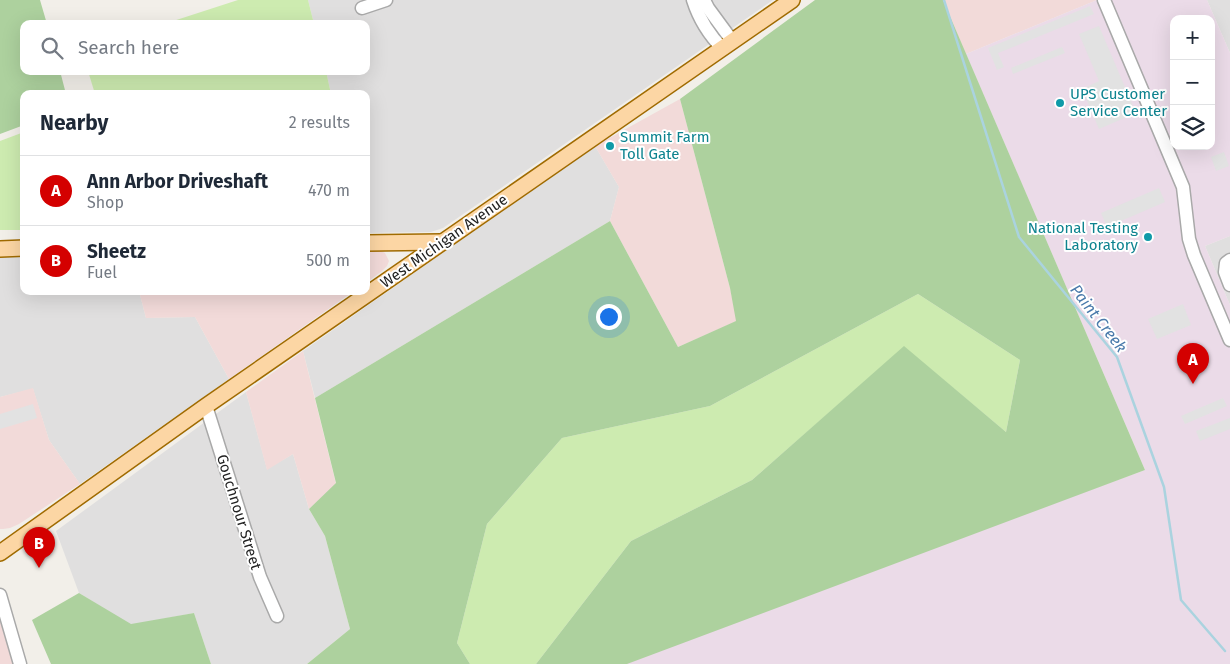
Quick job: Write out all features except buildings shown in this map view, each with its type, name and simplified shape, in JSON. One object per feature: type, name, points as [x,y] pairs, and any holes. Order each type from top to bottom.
[{"type":"main road","name":"West Michigan Avenue","points":[[370,292],[792,0]]},
{"type":"main road","points":[[370,243],[441,242]]},
{"type":"main road","points":[[0,249],[20,248]]},
{"type":"main road","name":"West Michigan Avenue","points":[[0,553],[365,295]]},
{"type":"street","points":[[362,8],[386,0]]},
{"type":"street","points":[[693,0],[698,14],[714,40],[728,45]]},
{"type":"street","points":[[704,0],[728,45]]},
{"type":"street","points":[[1104,0],[1183,187],[1189,240],[1230,340]]},
{"type":"street","points":[[1230,260],[1226,263],[1225,272],[1230,284]]},
{"type":"street","name":"Gouchnour Street","points":[[206,406],[260,577],[277,616]]},
{"type":"street","points":[[0,595],[20,664]]},
{"type":"shaded area","points":[[308,0],[773,0],[443,228],[431,232],[370,233],[370,90],[330,90],[327,75],[370,75],[370,20],[313,20]]},
{"type":"shaded area","points":[[943,0],[1097,0],[966,54]]},
{"type":"shaded area","points":[[1097,0],[1207,0],[1214,15],[1170,15],[1170,150],[1215,150],[1215,18],[1230,53],[1230,236],[1205,246],[1230,305],[1230,664],[623,664],[767,608],[1145,470],[966,54]]},
{"type":"shaded area","points":[[1207,0],[1230,0],[1230,53],[1215,15]]},
{"type":"shaded area","points":[[1090,6],[1094,14],[998,53],[1004,67],[997,70],[988,48]]},
{"type":"shaded area","points":[[1099,26],[1136,113],[1099,129],[1082,89],[1099,81],[1079,34]]},
{"type":"shaded area","points":[[1062,47],[1065,53],[1013,74],[1011,68]]},
{"type":"shaded area","points":[[680,99],[737,321],[678,347],[610,221],[619,187],[595,146]]},
{"type":"shaded area","points":[[595,146],[619,187],[610,221],[315,398],[303,351]]},
{"type":"shaded area","points":[[1224,152],[1229,166],[1216,171],[1211,157]]},
{"type":"shaded area","points":[[1159,188],[1165,202],[1107,227],[1101,213]]},
{"type":"shaded area","points":[[1230,236],[1230,305],[1205,246]]},
{"type":"shaded area","points":[[370,250],[385,253],[389,261],[382,271],[370,280]]},
{"type":"shaded area","points":[[20,256],[20,295],[140,295],[146,318],[195,317],[229,379],[80,484],[49,440],[33,389],[0,397],[0,257]]},
{"type":"shaded area","points":[[140,295],[348,295],[229,379],[195,317],[146,318]]},
{"type":"shaded area","points":[[1183,304],[1191,325],[1157,339],[1148,319]]},
{"type":"shaded area","points":[[303,351],[336,484],[309,509],[293,454],[267,470],[246,392]]},
{"type":"shaded area","points":[[33,388],[49,440],[80,484],[19,524],[10,528],[0,529],[0,397]]},
{"type":"shaded area","points":[[246,392],[267,469],[293,454],[309,509],[325,536],[350,629],[307,664],[211,664],[194,613],[131,625],[79,593],[56,531]]},
{"type":"shaded area","points":[[1223,398],[1227,406],[1185,424],[1181,416]]},
{"type":"shaded area","points":[[33,404],[37,418],[0,429],[0,414]]},
{"type":"shaded area","points":[[1230,418],[1230,429],[1200,441],[1196,431]]},
{"type":"shaded area","points":[[0,619],[13,664],[0,664]]},
{"type":"green space","points":[[0,0],[40,0],[46,20],[20,20],[20,75],[61,75],[65,90],[20,90],[20,126],[0,134]]},
{"type":"green space","points":[[238,0],[308,0],[313,20],[176,20]]},
{"type":"green space","points":[[815,0],[943,0],[1145,470],[627,664],[536,664],[631,541],[752,480],[904,346],[1006,432],[1020,360],[918,294],[710,406],[562,438],[487,524],[457,643],[470,664],[307,664],[350,629],[325,536],[309,509],[336,483],[315,398],[610,221],[678,347],[736,321],[730,288],[680,99]]},
{"type":"green space","points":[[89,75],[327,75],[330,90],[94,90]]},
{"type":"green space","points":[[20,134],[20,230],[0,230],[0,141]]},
{"type":"green space","points":[[918,294],[1020,360],[1006,432],[904,347],[752,480],[631,541],[536,664],[470,664],[457,643],[487,524],[562,438],[710,406]]},
{"type":"green space","points":[[79,593],[131,624],[194,613],[211,664],[51,664],[32,620]]},
{"type":"waterway","name":"Paint Creek","points":[[944,0],[1019,237],[1117,357],[1164,487],[1181,600],[1225,651]]},
{"type":"place","name":"UPS Customer Service Center","points":[[1060,103]]},
{"type":"place","name":"Summit Farm Toll Gate","points":[[610,146]]},
{"type":"place","name":"National Testing Laboratory","points":[[1148,237]]},
{"type":"place","name":"Ann Arbor Driveshaft","points":[[1193,384]]},
{"type":"place","name":"Sheetz","points":[[39,568]]}]
